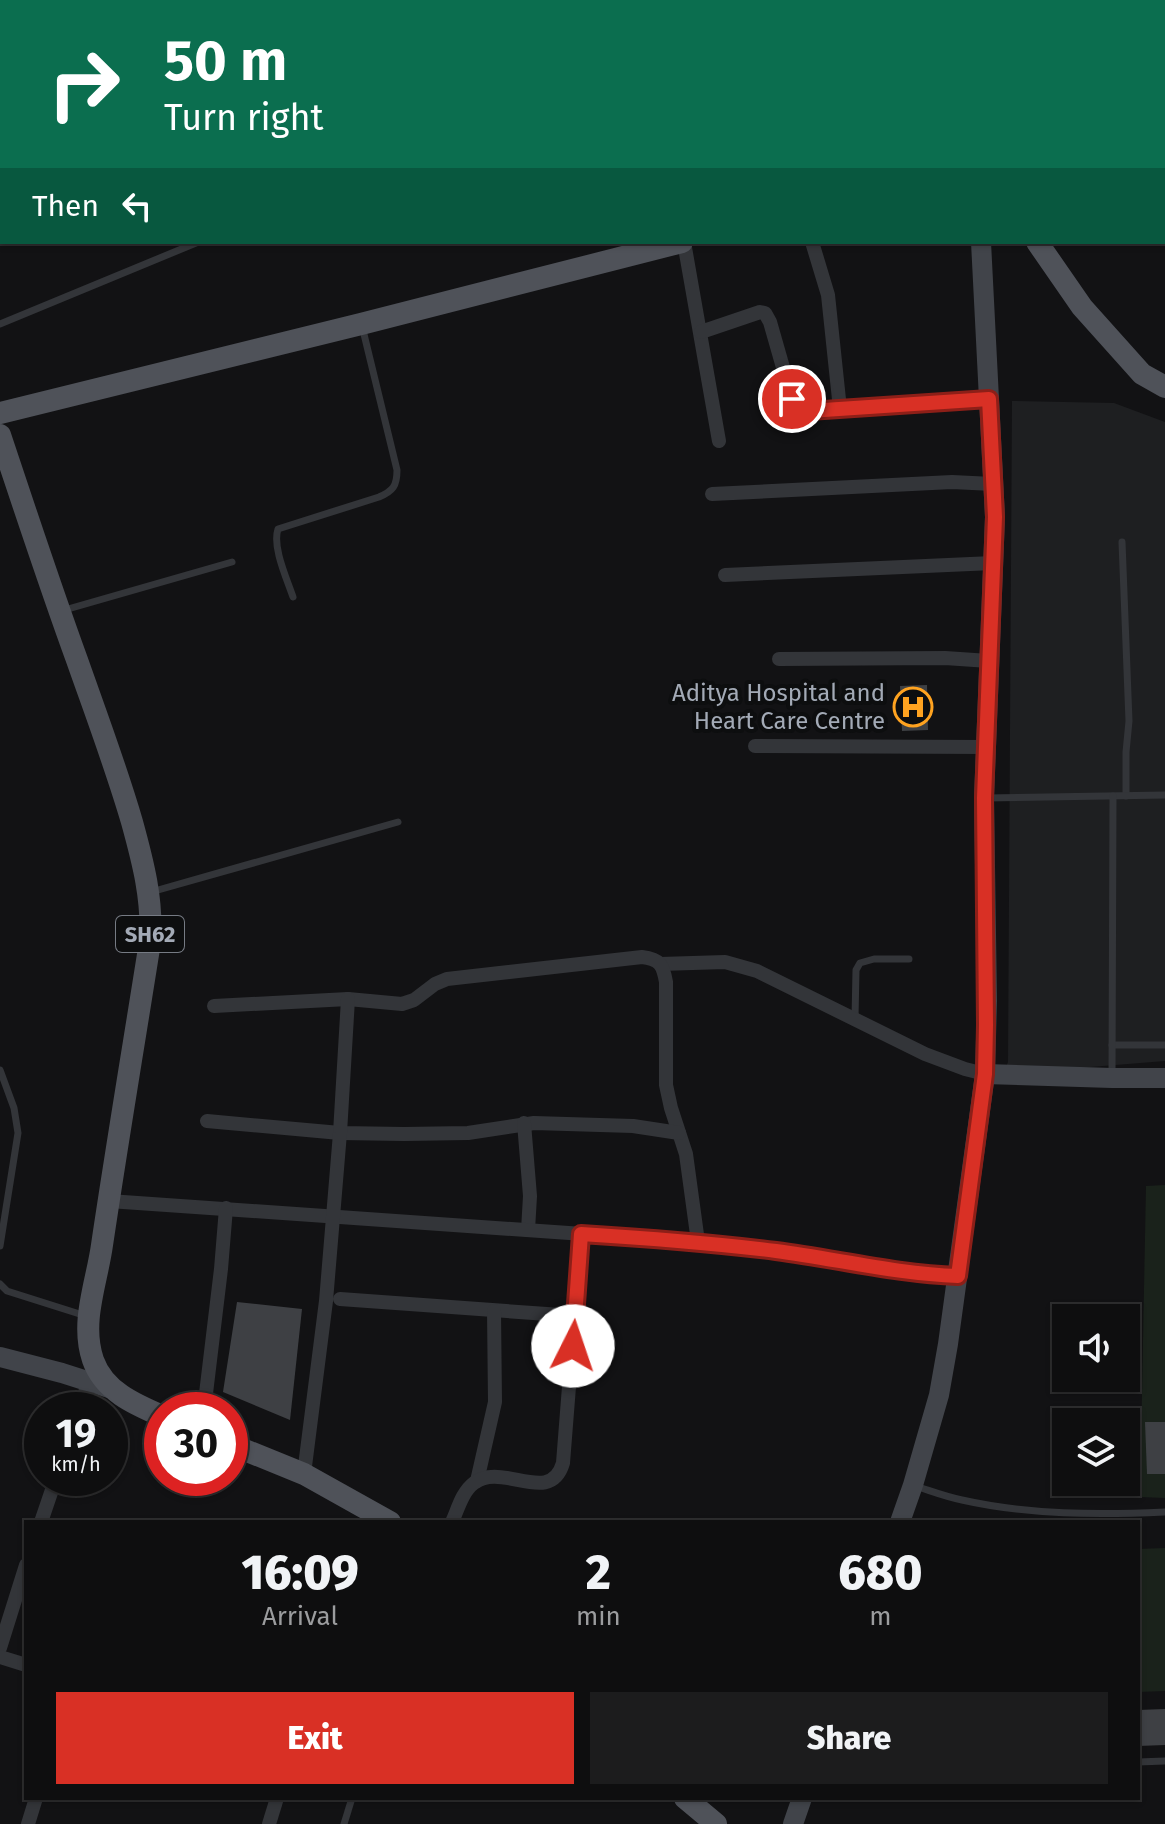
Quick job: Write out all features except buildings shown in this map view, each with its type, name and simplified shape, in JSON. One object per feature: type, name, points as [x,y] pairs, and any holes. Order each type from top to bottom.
[{"type":"main road","points":[[0,413],[675,244]]},
{"type":"main road","points":[[1038,244],[1082,307],[1142,374],[1165,387]]},
{"type":"main road","name":"SH62","points":[[0,435],[120,782],[149,893],[150,942],[101,1256],[88,1317],[93,1361],[112,1389],[144,1408]]},
{"type":"main road","points":[[248,1451],[304,1474],[386,1520]]},
{"type":"main road","points":[[687,1800],[716,1824]]},
{"type":"street","points":[[683,244],[719,441]]},
{"type":"street","points":[[813,244],[828,295],[840,409]]},
{"type":"street","points":[[901,1520],[939,1395],[948,1344],[958,1276],[975,1072],[987,1001],[984,798],[995,517],[981,244]]},
{"type":"street","points":[[701,332],[765,313],[794,403],[803,410],[989,399]]},
{"type":"street","points":[[712,494],[952,482],[993,484]]},
{"type":"street","points":[[725,575],[993,563]]},
{"type":"street","points":[[779,659],[945,658],[989,661]]},
{"type":"street","points":[[755,746],[986,747]]},
{"type":"street","points":[[214,1006],[348,999],[402,1004],[447,979],[653,958],[664,971],[666,982],[666,1085],[691,1177],[698,1242]]},
{"type":"street","points":[[660,964],[706,961],[757,971],[925,1054],[975,1072],[1165,1078]]},
{"type":"street","points":[[304,1474],[326,1301],[348,999]]},
{"type":"street","points":[[207,1121],[340,1133],[468,1133],[524,1123],[615,1125],[679,1133]]},
{"type":"street","points":[[524,1123],[530,1196],[528,1230]]},
{"type":"street","points":[[109,1201],[698,1242],[921,1274],[958,1276]]},
{"type":"street","points":[[206,1392],[226,1208]]},
{"type":"street","points":[[453,1520],[467,1490],[477,1481],[491,1477],[545,1484],[561,1472],[581,1234]]},
{"type":"street","points":[[340,1299],[575,1316]]},
{"type":"street","points":[[477,1481],[495,1402],[494,1311]]},
{"type":"street","points":[[0,1357],[112,1389]]},
{"type":"street","points":[[85,1392],[89,1381]]},
{"type":"street","points":[[42,1520],[50,1496]]},
{"type":"street","points":[[0,1646],[24,1571]]},
{"type":"street","points":[[0,1657],[24,1664]]},
{"type":"street","points":[[28,1824],[35,1800]]},
{"type":"street","points":[[269,1824],[276,1800]]},
{"type":"street","points":[[793,1824],[801,1800]]},
{"type":"lane","points":[[0,324],[194,244]]},
{"type":"lane","points":[[293,597],[275,538],[278,529],[379,497],[391,491],[397,482],[397,470],[361,324]]},
{"type":"lane","points":[[1122,542],[1129,721],[1126,796]]},
{"type":"lane","points":[[59,611],[232,562]]},
{"type":"lane","points":[[984,798],[1165,795]]},
{"type":"lane","points":[[1112,1078],[1113,796]]},
{"type":"lane","points":[[149,893],[398,822]]},
{"type":"lane","points":[[855,1018],[856,970],[860,963],[874,959],[909,959]]},
{"type":"lane","points":[[1112,1045],[1165,1045]]},
{"type":"lane","points":[[0,1070],[14,1108],[18,1133],[0,1246]]},
{"type":"lane","points":[[0,1284],[7,1291],[88,1317]]},
{"type":"lane","points":[[913,1485],[962,1500],[1015,1509],[1098,1514],[1165,1512]]},
{"type":"lane","points":[[1140,1762],[1165,1761]]},
{"type":"lane","points":[[344,1824],[351,1800]]},
{"type":"shaded area","points":[[1012,401],[1114,403],[1165,422],[1165,1061],[1003,1074],[1008,1062]]},
{"type":"shaded area","points":[[1165,1185],[1165,1498],[1140,1497],[1146,1186]]},
{"type":"shaded area","points":[[1165,1548],[1165,1691],[1140,1692],[1140,1549]]},
{"type":"place","name":"Aditya Hospital and Heart Care Centre","points":[[913,707]]},
{"type":"route","points":[[573,1346],[581,1234],[698,1242],[927,1275],[958,1276],[985,1074],[984,798],[995,517],[989,399],[809,411],[798,408],[792,399]]}]
